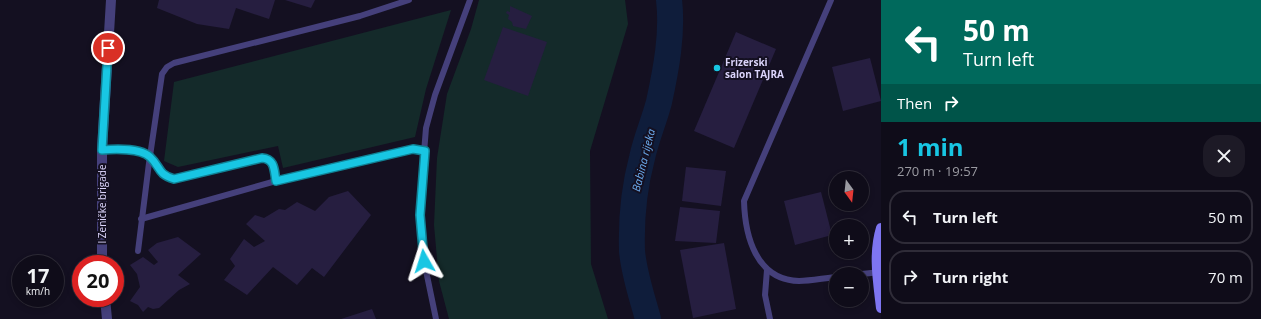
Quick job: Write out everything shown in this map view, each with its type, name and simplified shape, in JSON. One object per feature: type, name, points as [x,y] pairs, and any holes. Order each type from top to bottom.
[{"type":"main road","points":[[881,228],[878,238],[881,308]]},
{"type":"street","name":"I Zeničke brigade","points":[[102,255],[102,150],[111,0]]},
{"type":"street","points":[[106,307],[107,319]]},
{"type":"lane","points":[[138,251],[141,219],[162,74],[167,67],[174,63],[360,16],[410,0]]},
{"type":"lane","points":[[436,319],[424,261],[420,215],[426,128],[435,95],[470,0]]},
{"type":"lane","points":[[829,278],[799,281],[781,278],[767,270],[757,256],[749,238],[745,219],[744,201],[830,0]]},
{"type":"lane","points":[[141,219],[276,181],[413,149],[425,151]]},
{"type":"lane","points":[[102,150],[133,150],[150,156],[160,172],[166,177],[174,179],[267,158],[271,162],[276,181]]},
{"type":"lane","points":[[767,270],[765,295],[770,319]]},
{"type":"lane","points":[[869,274],[879,273]]},
{"type":"green space","points":[[479,0],[625,0],[628,24],[590,151],[591,264],[608,319],[449,319],[439,281],[434,225],[437,158],[447,94],[471,29]]},
{"type":"green space","points":[[451,10],[426,89],[415,137],[283,168],[278,146],[178,167],[164,161],[174,82]]},
{"type":"building","points":[[159,0],[275,0],[269,19],[236,8],[229,29],[197,24],[157,8]]},
{"type":"building","points":[[285,0],[315,0],[311,8]]},
{"type":"building","points":[[510,6],[532,16],[526,29],[513,26],[512,22],[508,19],[509,15],[506,13],[507,11],[510,12]]},
{"type":"building","points":[[503,27],[547,42],[528,96],[484,80]]},
{"type":"building","points":[[736,32],[776,49],[734,148],[694,131]]},
{"type":"building","points":[[870,58],[881,101],[843,111],[832,67]]},
{"type":"building","points":[[686,167],[726,171],[721,206],[682,201]]},
{"type":"building","points":[[348,191],[371,215],[324,277],[312,268],[297,285],[273,267],[247,295],[224,280],[235,266],[230,259],[244,239],[254,247],[265,241],[246,224],[255,215],[264,218],[279,209],[285,210],[297,202],[315,211],[329,197]]},
{"type":"building","points":[[821,192],[829,223],[829,236],[795,245],[784,201]]},
{"type":"building","points":[[680,207],[720,211],[716,243],[675,241]]},
{"type":"building","points":[[178,237],[201,254],[178,275],[190,284],[179,290],[159,308],[153,309],[148,307],[143,312],[138,305],[130,301],[140,287],[137,274],[130,265],[143,257],[154,265],[158,262],[148,250],[157,243]]},
{"type":"building","points":[[724,243],[736,309],[693,318],[680,250]]},
{"type":"building","points":[[372,309],[376,319],[341,319]]},
{"type":"waterway","name":"Babina rijeka","points":[[648,319],[634,268],[632,251],[633,216],[639,169],[659,102],[666,64],[670,25],[669,0]]},
{"type":"place","name":"Frizerski salon TAJRA","points":[[717,68]]},
{"type":"route","points":[[108,48],[102,150],[133,150],[150,156],[160,172],[166,177],[174,179],[267,158],[271,162],[276,181],[413,149],[425,151],[420,215],[424,261]]}]
